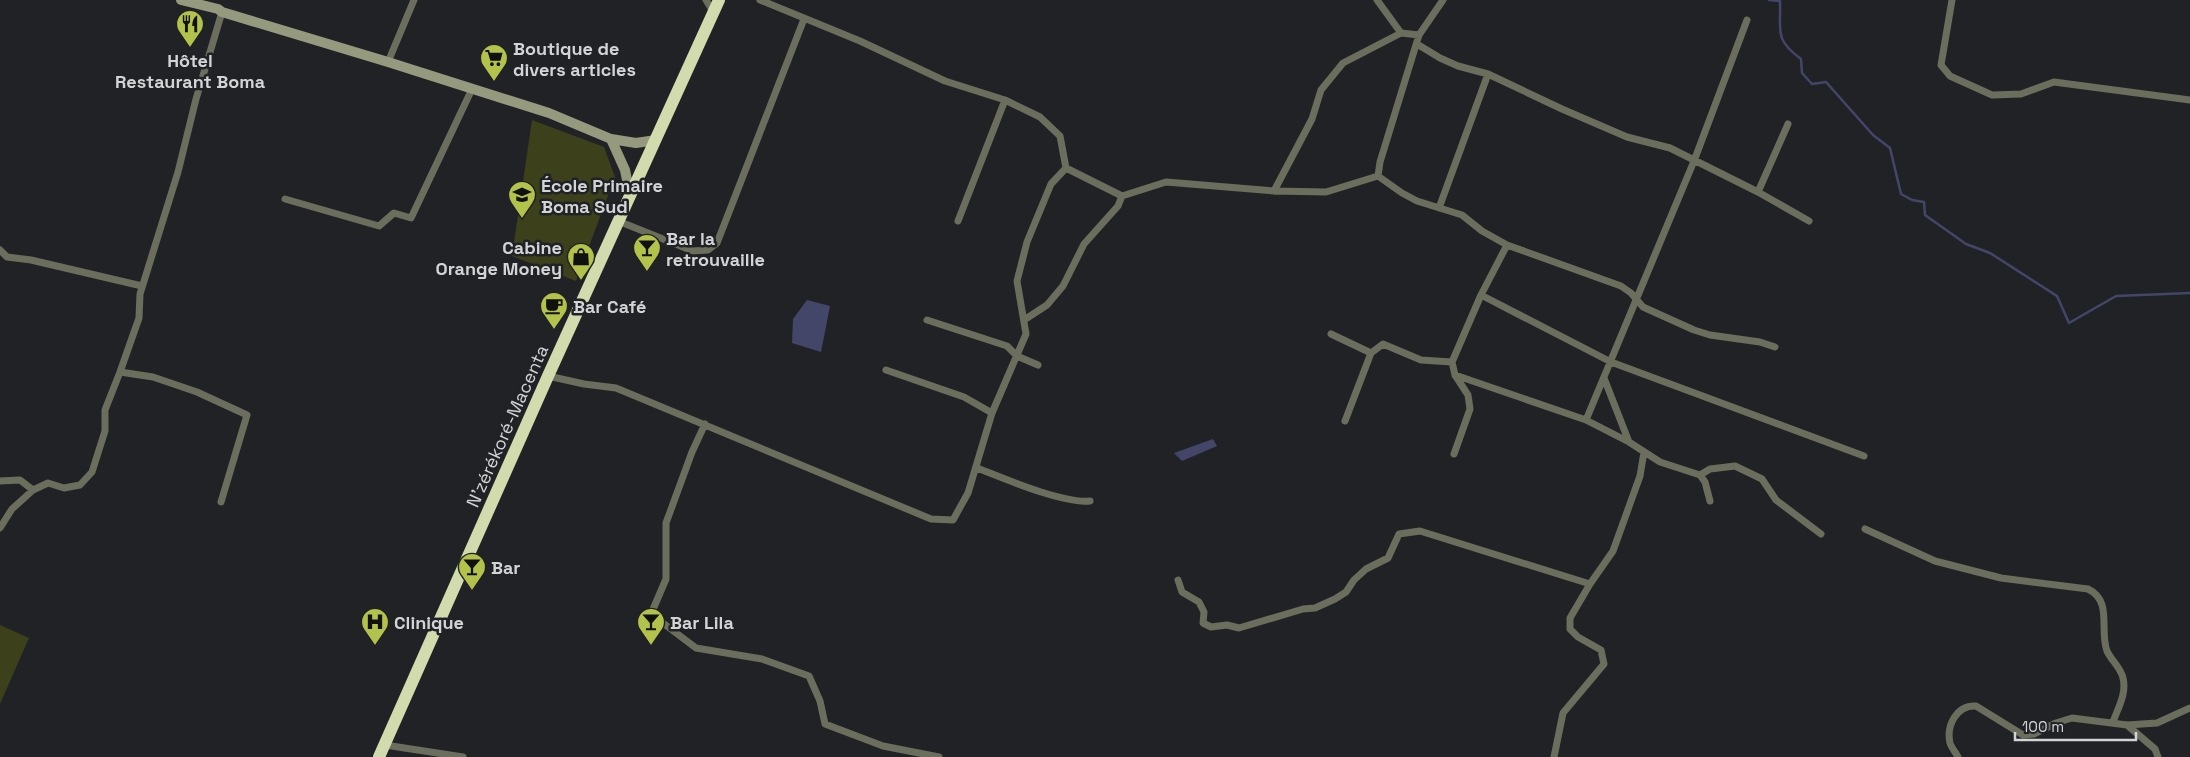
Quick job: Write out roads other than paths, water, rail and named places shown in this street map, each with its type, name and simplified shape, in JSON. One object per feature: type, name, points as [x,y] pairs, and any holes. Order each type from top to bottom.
[{"type":"highway","name":"N'zérékoré-Macenta","points":[[379,757],[718,0]]},
{"type":"street","points":[[181,0],[218,9],[222,12],[549,113],[611,139],[636,143],[656,140]]},
{"type":"street","points":[[388,62],[414,0]]},
{"type":"street","points":[[706,0],[714,12]]},
{"type":"street","points":[[760,0],[860,41],[945,80],[1006,100],[1040,117],[1060,136],[1066,168]]},
{"type":"street","points":[[1377,0],[1401,33]]},
{"type":"street","points":[[1378,176],[1380,162],[1417,44],[1418,35],[1443,0]]},
{"type":"street","points":[[1952,0],[1941,65],[1950,76],[1992,95],[2021,94],[2054,82],[2190,100]]},
{"type":"street","points":[[0,528],[12,509],[33,490],[48,483],[64,488],[80,485],[92,472],[105,431],[105,410],[139,318],[142,286],[178,172],[196,99],[222,12]]},
{"type":"street","points":[[618,221],[693,251],[708,250],[716,243],[804,19]]},
{"type":"street","points":[[1586,420],[1694,161],[1747,20]]},
{"type":"street","points":[[1274,191],[1312,119],[1321,90],[1343,63],[1401,33],[1418,35]]},
{"type":"street","points":[[1417,44],[1458,66],[1488,74],[1562,109],[1627,136],[1670,148],[1758,192],[1809,221]]},
{"type":"street","points":[[1439,208],[1488,74]]},
{"type":"street","points":[[285,199],[379,226],[394,213],[411,218],[472,89]]},
{"type":"street","points":[[958,221],[1006,100]]},
{"type":"street","points":[[1758,192],[1788,124]]},
{"type":"street","points":[[611,139],[625,170],[630,195]]},
{"type":"street","points":[[1066,168],[1122,196],[1166,182],[1274,191],[1326,192],[1378,176]]},
{"type":"street","points":[[548,376],[584,384],[616,388],[932,519],[953,520],[968,493],[992,414],[1026,334],[1017,280],[1027,242],[1051,184],[1066,168]]},
{"type":"street","points":[[1378,176],[1417,201],[1462,215],[1482,231],[1507,244],[1621,286],[1631,293],[1643,307],[1694,330],[1710,335],[1754,340],[1775,348]]},
{"type":"street","points":[[1024,320],[1047,305],[1063,286],[1084,244],[1118,206],[1122,196]]},
{"type":"street","points":[[1454,454],[1470,409],[1468,395],[1455,376],[1452,362],[1481,295],[1507,244]]},
{"type":"street","points":[[0,250],[7,257],[31,260],[142,286]]},
{"type":"street","points":[[1481,295],[1611,362],[1864,456]]},
{"type":"street","points":[[927,320],[1007,346],[1017,356],[1038,365]]},
{"type":"street","points":[[1330,334],[1371,353]]},
{"type":"street","points":[[1345,421],[1371,353],[1383,344],[1421,360],[1452,362]]},
{"type":"street","points":[[886,370],[964,397],[992,414]]},
{"type":"street","points":[[120,372],[153,377],[197,392],[247,415],[220,502]]},
{"type":"street","points":[[1455,376],[1586,420],[1629,442],[1660,462],[1700,475],[1705,482],[1710,501]]},
{"type":"street","points":[[1604,378],[1629,442]]},
{"type":"street","points":[[705,424],[692,452],[666,523],[666,579],[651,614],[696,648],[762,659],[809,676],[820,700],[825,724],[884,746],[939,757]]},
{"type":"street","points":[[1554,757],[1563,713],[1604,664],[1601,650],[1578,637],[1570,629],[1570,618],[1590,584],[1613,551],[1640,476],[1644,452]]},
{"type":"street","points":[[1700,475],[1710,469],[1735,466],[1762,480],[1776,500],[1822,534]]},
{"type":"street","points":[[977,468],[1049,494],[1082,502],[1090,501]]},
{"type":"street","points":[[0,480],[20,480],[33,490]]},
{"type":"street","points":[[1865,529],[1935,561],[2001,578],[2088,589],[2098,595],[2105,616],[2104,640],[2108,653],[2123,678],[2124,695],[2113,722]]},
{"type":"street","points":[[1178,580],[1182,592],[1200,602],[1204,612],[1203,623],[1211,627],[1227,625],[1239,628],[1303,609],[1314,608],[1335,599],[1346,592],[1354,580],[1366,569],[1388,558],[1399,534],[1420,531],[1590,584]]},
{"type":"street","points":[[1958,757],[1950,743],[1951,723],[1960,711],[1969,706],[1976,706],[2023,735],[2034,734],[2056,723],[2072,718],[2127,725],[2157,723],[2190,708]]},
{"type":"street","points":[[2127,725],[2155,749],[2158,757]]},
{"type":"street","points":[[385,745],[463,757]]},
{"type":"water","points":[[807,300],[830,306],[821,352],[792,343],[793,319]]},
{"type":"water","points":[[1213,439],[1217,446],[1182,461],[1174,453]]},
{"type":"waterway","points":[[1769,0],[1780,1],[1781,34],[1786,46],[1801,59],[1802,73],[1812,84],[1826,82],[1873,135],[1890,148],[1901,194],[1912,200],[1924,202],[1925,215],[1966,244],[1990,253],[2057,296],[2069,323],[2116,296],[2190,293]]},
{"type":"place","name":"Hôtel Restaurant Boma","points":[[190,48]]},
{"type":"place","name":"Boutique de divers articles","points":[[494,82]]},
{"type":"place","name":"École Primaire Boma Sud","points":[[522,219]]},
{"type":"place","name":"Bar la retrouvaille","points":[[647,272]]},
{"type":"place","name":"Cabine Orange Money","points":[[581,281]]},
{"type":"place","name":"Bar Café","points":[[554,330]]},
{"type":"place","name":"Bar","points":[[472,591]]},
{"type":"place","name":"Clinique","points":[[375,646]]},
{"type":"place","name":"Bar Lila","points":[[651,646]]}]
